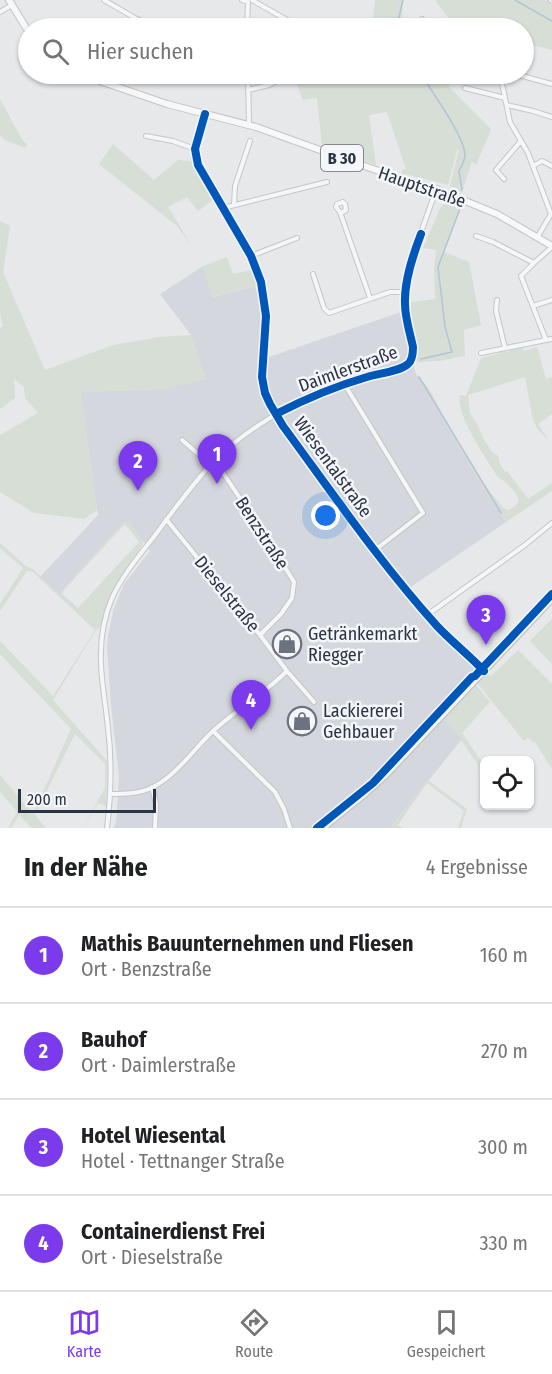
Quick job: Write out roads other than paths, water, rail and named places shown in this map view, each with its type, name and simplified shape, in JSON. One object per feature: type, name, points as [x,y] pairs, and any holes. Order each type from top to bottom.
[{"type":"main road","points":[[10,2],[20,18]]},
{"type":"main road","name":"Hauptstraße","points":[[109,84],[150,99],[249,125],[436,189],[497,214],[552,246]]},
{"type":"main road","points":[[323,828],[385,776],[552,599]]},
{"type":"street","points":[[104,0],[135,18]]},
{"type":"street","points":[[242,0],[251,1],[284,18]]},
{"type":"street","points":[[248,18],[251,1]]},
{"type":"street","points":[[0,12],[10,2]]},
{"type":"street","points":[[534,79],[552,84]]},
{"type":"street","points":[[248,84],[249,125]]},
{"type":"street","points":[[248,90],[270,84]]},
{"type":"street","points":[[502,84],[510,122],[533,166],[551,213],[538,236]]},
{"type":"street","points":[[465,88],[505,98]]},
{"type":"street","points":[[507,105],[552,117]]},
{"type":"street","points":[[146,136],[173,141],[195,149],[205,114]]},
{"type":"street","points":[[234,205],[236,186],[250,141]]},
{"type":"street","points":[[504,179],[495,171],[521,141]]},
{"type":"street","name":"Wiesentalstraße","points":[[195,149],[198,165],[251,256],[261,282],[266,316],[262,377],[265,393],[276,414],[375,550],[427,615],[484,670]]},
{"type":"street","points":[[533,166],[542,161],[552,166]]},
{"type":"street","points":[[223,208],[327,182]]},
{"type":"street","name":"Daimlerstraße","points":[[107,828],[110,757],[101,664],[102,633],[108,610],[118,587],[188,491],[215,460],[244,434],[276,414],[320,394],[406,365],[411,360],[413,346],[405,306],[405,292],[436,189]]},
{"type":"street","points":[[340,212],[370,298]]},
{"type":"street","points":[[476,236],[534,263]]},
{"type":"street","points":[[251,256],[297,238]]},
{"type":"street","points":[[546,340],[521,276],[552,246]]},
{"type":"street","points":[[313,274],[324,308],[329,314],[390,292],[405,292]]},
{"type":"street","points":[[497,300],[496,311],[505,348]]},
{"type":"street","points":[[533,306],[552,300]]},
{"type":"street","points":[[481,353],[552,339]]},
{"type":"street","points":[[345,385],[423,513],[375,550]]},
{"type":"street","points":[[182,440],[211,465]]},
{"type":"street","name":"Benzstraße","points":[[215,460],[294,582],[292,598],[281,614],[260,635]]},
{"type":"street","name":"Dieselstraße","points":[[166,519],[314,702]]},
{"type":"street","points":[[427,615],[552,523]]},
{"type":"street","points":[[110,794],[140,792],[152,787],[175,770],[213,731],[276,682],[287,670]]},
{"type":"street","points":[[213,731],[275,792],[290,828]]},
{"type":"street","points":[[152,787],[156,804],[155,828]]},
{"type":"waterway","points":[[399,18],[403,0]]},
{"type":"waterway","points":[[515,0],[552,21]]},
{"type":"waterway","points":[[427,84],[453,125],[463,146],[465,156],[459,171],[462,190]]},
{"type":"waterway","points":[[421,359],[452,352],[445,327],[438,267],[461,206]]},
{"type":"waterway","points":[[419,377],[501,513]]},
{"type":"place","name":"Mathis Bauunternehmen und Fliesen","points":[[217,484]]},
{"type":"place","name":"Bauhof","points":[[138,491]]},
{"type":"place","name":"Getränkemarkt Riegger","points":[[287,644]]},
{"type":"place","name":"Hotel Wiesental","points":[[486,645]]},
{"type":"place","name":"Lackiererei Gehbauer","points":[[302,721]]},
{"type":"place","name":"Containerdienst Frei","points":[[251,730]]}]
